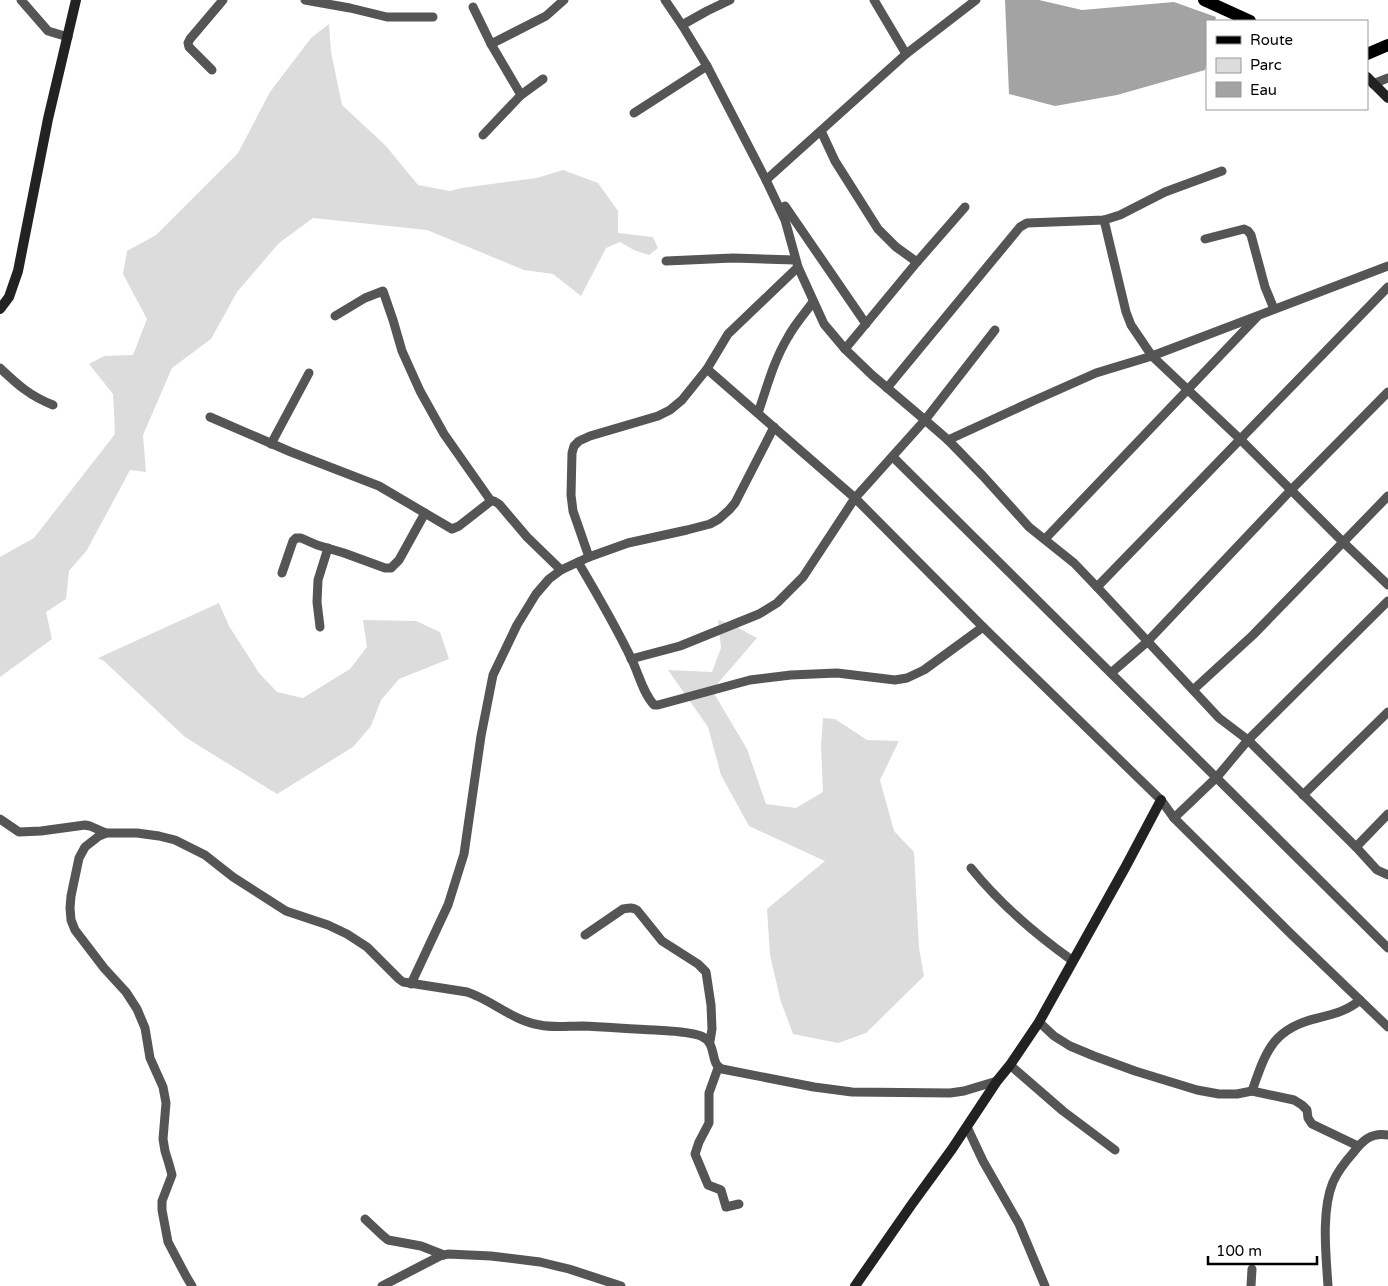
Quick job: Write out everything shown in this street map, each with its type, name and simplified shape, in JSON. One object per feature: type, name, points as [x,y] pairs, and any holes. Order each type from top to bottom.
[{"type":"main road","points":[[1204,0],[1248,20]]},
{"type":"main road","points":[[1368,54],[1388,45]]},
{"type":"street","points":[[21,0],[48,31],[68,37]]},
{"type":"street","points":[[0,309],[8,297],[18,271],[48,120],[76,0]]},
{"type":"street","points":[[212,70],[189,47],[188,43],[223,0]]},
{"type":"street","points":[[305,0],[387,17],[433,17]]},
{"type":"street","points":[[491,44],[546,16],[564,0]]},
{"type":"street","points":[[664,0],[707,66],[766,180],[785,220],[797,263],[813,302],[824,324],[845,350],[948,440],[1029,527],[1074,563],[1098,587],[1220,718],[1248,740],[1377,870],[1388,875]]},
{"type":"street","points":[[682,25],[730,0]]},
{"type":"street","points":[[874,0],[906,54]]},
{"type":"street","points":[[766,180],[906,54],[976,0]]},
{"type":"street","points":[[473,7],[491,44],[521,96]]},
{"type":"street","points":[[634,113],[707,66]]},
{"type":"street","points":[[483,135],[521,96],[543,78]]},
{"type":"street","points":[[1370,80],[1388,78]]},
{"type":"street","points":[[1370,80],[1388,98]]},
{"type":"street","points":[[821,131],[835,161],[878,229],[917,262]]},
{"type":"street","points":[[888,388],[1020,227],[1027,223],[1104,220],[1120,215],[1165,192],[1222,171]]},
{"type":"street","points":[[785,206],[866,324]]},
{"type":"street","points":[[845,350],[965,207]]},
{"type":"street","points":[[1104,220],[1126,312],[1131,324],[1152,356],[1240,439],[1388,585]]},
{"type":"street","points":[[1205,240],[1244,229],[1248,230],[1265,287],[1274,309]]},
{"type":"street","points":[[666,261],[733,258],[797,263]]},
{"type":"street","points":[[589,556],[573,512],[571,495],[572,454],[574,446],[579,441],[590,436],[658,416],[670,410],[682,400],[707,369],[728,334],[797,263]]},
{"type":"street","points":[[948,440],[1096,374],[1152,356],[1388,266]]},
{"type":"street","points":[[1098,587],[1388,287]]},
{"type":"street","points":[[335,316],[365,298],[383,291],[402,352],[420,391],[444,434],[491,501],[499,504],[528,537],[562,570]]},
{"type":"street","points":[[758,413],[772,370],[780,353],[789,335],[813,302]]},
{"type":"street","points":[[1045,539],[1258,315]]},
{"type":"street","points":[[631,659],[680,646],[759,614],[777,603],[803,577],[855,498],[925,420],[995,330]]},
{"type":"street","points":[[0,368],[27,393],[38,400],[53,405]]},
{"type":"street","points":[[707,369],[855,498],[983,627],[1161,800],[1174,818],[1388,1027]]},
{"type":"street","points":[[272,444],[308,374]]},
{"type":"street","points":[[1111,673],[1148,642],[1291,490],[1388,392]]},
{"type":"street","points":[[210,416],[272,444],[379,486],[452,529],[459,526],[491,501]]},
{"type":"street","points":[[411,984],[448,905],[464,854],[481,736],[493,675],[517,625],[536,594],[562,570],[589,556],[628,543],[710,524],[719,519],[735,503],[774,427]]},
{"type":"street","points":[[893,457],[1388,948]]},
{"type":"street","points":[[1194,690],[1253,635],[1388,496]]},
{"type":"street","points":[[282,573],[292,541],[296,538],[344,552],[384,568],[391,568],[400,560],[425,513]]},
{"type":"street","points":[[320,627],[317,602],[318,580],[328,548]]},
{"type":"street","points":[[578,562],[654,705],[750,680],[791,675],[837,673],[895,680],[907,678],[924,670],[983,627]]},
{"type":"street","points":[[1174,818],[1217,778],[1248,740],[1388,601]]},
{"type":"street","points":[[1303,795],[1388,712]]},
{"type":"street","points":[[856,1286],[1039,1022],[1161,800]]},
{"type":"street","points":[[1356,847],[1388,814]]},
{"type":"street","points":[[0,819],[20,832],[85,825],[106,834]]},
{"type":"street","points":[[192,1286],[168,1242],[162,1210],[162,1201],[172,1175],[163,1139],[166,1103],[163,1087],[150,1058],[145,1028],[137,1009],[126,992],[104,968],[75,930],[71,920],[71,896],[79,858],[85,847],[99,836],[137,833],[175,840],[192,848],[286,911],[328,925],[347,934],[367,947],[399,979],[411,984],[467,992],[527,1022],[541,1026],[664,1030],[693,1034],[710,1041]]},
{"type":"street","points":[[971,868],[988,889],[1012,912],[1052,946],[1073,960]]},
{"type":"street","points":[[584,935],[623,909],[634,908],[662,941],[698,964],[706,972],[711,1005],[712,1029],[710,1041],[718,1068],[709,1094],[709,1123],[699,1142],[696,1154],[708,1185],[721,1190],[726,1208],[739,1204]]},
{"type":"street","points":[[1252,1091],[1261,1065],[1269,1050],[1276,1039],[1286,1030],[1298,1024],[1342,1012],[1360,1000]]},
{"type":"street","points":[[1039,1022],[1054,1036],[1070,1046],[1144,1074],[1197,1090],[1219,1094],[1237,1094],[1252,1091],[1294,1100],[1306,1110],[1312,1124],[1358,1146]]},
{"type":"street","points":[[1010,1065],[1063,1111],[1115,1150]]},
{"type":"street","points":[[718,1068],[814,1087],[852,1092],[950,1093],[964,1091],[997,1081]]},
{"type":"street","points":[[968,1127],[983,1161],[1020,1224],[1045,1286]]},
{"type":"street","points":[[1328,1286],[1325,1243],[1327,1207],[1332,1183],[1339,1170],[1365,1139],[1373,1135],[1388,1134]]},
{"type":"street","points":[[365,1219],[388,1240],[421,1246],[444,1255],[491,1256],[540,1262],[622,1286]]},
{"type":"street","points":[[382,1286],[444,1255]]},
{"type":"street","points":[[1251,1286],[1252,1269]]},
{"type":"green space","points":[[329,24],[331,52],[342,105],[386,146],[418,185],[450,191],[537,178],[563,170],[598,183],[618,211],[618,233],[653,237],[658,248],[649,255],[634,250],[620,242],[606,248],[581,296],[553,274],[524,270],[427,230],[313,218],[279,243],[237,292],[211,339],[172,368],[143,435],[146,472],[130,470],[87,550],[69,571],[66,599],[46,612],[52,639],[0,677],[0,557],[34,538],[115,434],[113,394],[89,364],[104,356],[133,355],[147,319],[123,274],[127,251],[156,235],[238,153],[270,92],[311,38]]},
{"type":"green space","points":[[219,603],[229,626],[259,673],[277,692],[303,698],[350,669],[367,647],[363,620],[416,621],[440,632],[449,659],[399,679],[381,700],[371,726],[353,747],[277,794],[185,737],[104,661],[98,658]]},
{"type":"green space","points":[[718,620],[733,625],[757,638],[712,690],[747,749],[766,804],[796,808],[823,792],[821,745],[823,718],[835,719],[867,740],[899,741],[880,780],[894,831],[914,852],[919,948],[924,976],[866,1033],[838,1043],[793,1034],[781,1002],[770,955],[767,909],[825,861],[749,826],[721,775],[708,727],[668,670],[712,672],[721,648]]},
{"type":"water","points":[[1005,0],[1039,0],[1082,10],[1174,2],[1216,17],[1215,20],[1206,20],[1205,70],[1117,95],[1055,106],[1009,94]]}]
